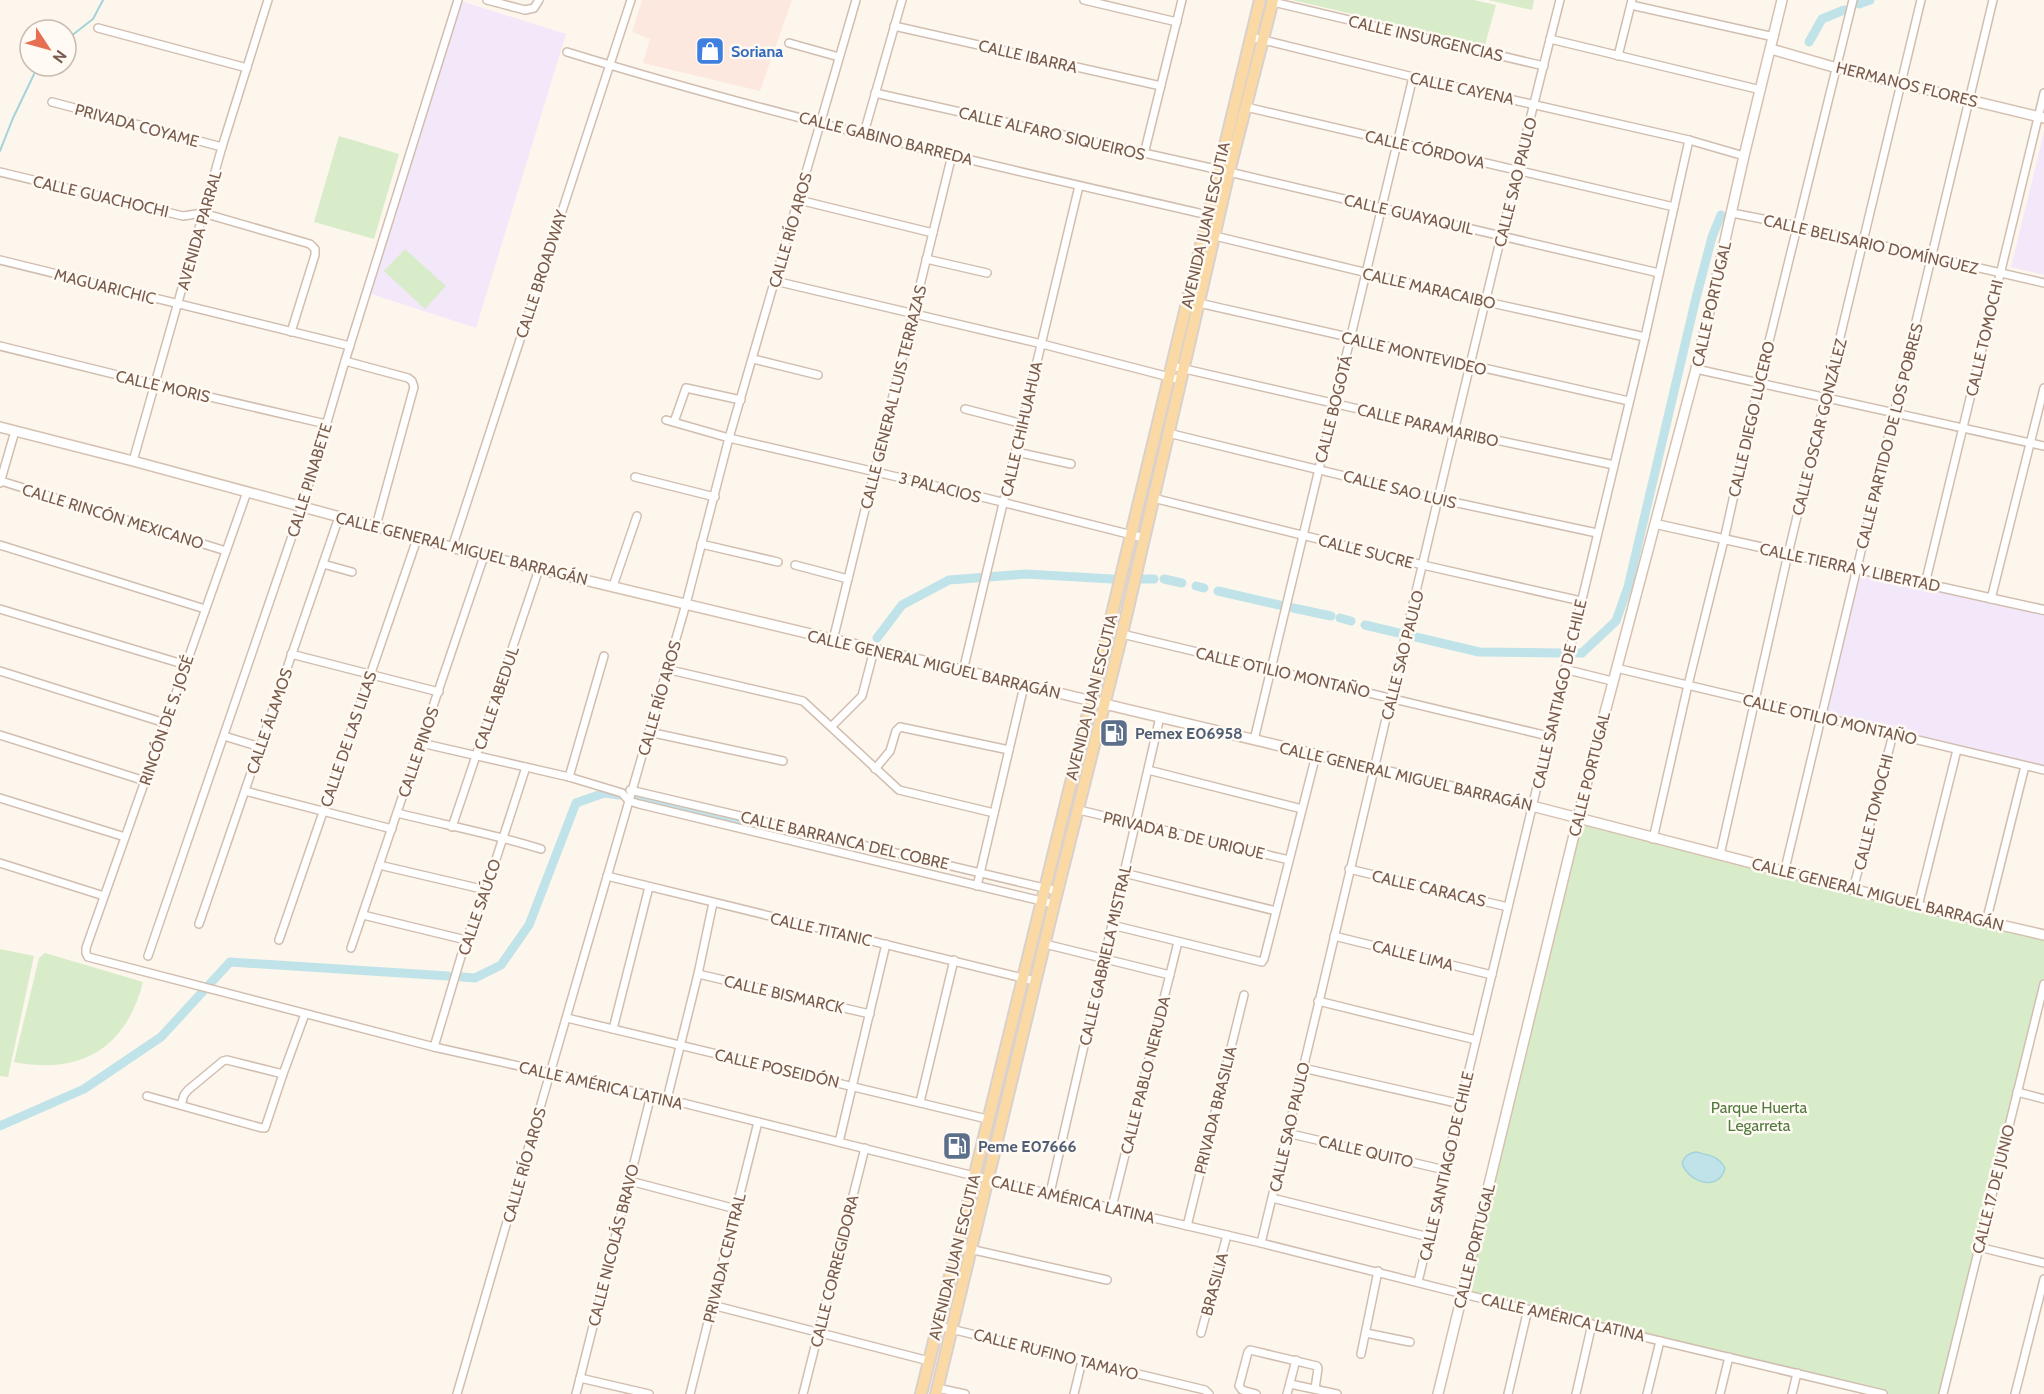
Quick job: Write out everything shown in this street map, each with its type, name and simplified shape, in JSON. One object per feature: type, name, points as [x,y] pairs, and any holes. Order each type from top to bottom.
[{"type":"main road","name":"AVENIDA JUAN ESCUTIA","points":[[921,1394],[1119,583],[1175,370],[1218,170],[1260,0]]},
{"type":"main road","name":"CALLE PORTUGAL","points":[[1438,1394],[1612,681],[1696,369],[1782,0]]},
{"type":"main road","name":"AVENIDA JUAN ESCUTIA","points":[[1175,370],[1200,303],[1229,172],[1273,1]]},
{"type":"main road","name":"HERMANOS FLORES","points":[[1771,49],[1837,68],[2041,117]]},
{"type":"main road","name":"AVENIDA JUAN ESCUTIA","points":[[936,1391],[1122,634],[1181,380],[1175,370]]},
{"type":"main road","name":"CALLE GENERAL MIGUEL BARRAGÁN","points":[[0,427],[484,556],[1578,817],[1784,873],[2044,935]]},
{"type":"main road","points":[[1127,552],[1140,554]]},
{"type":"main road","points":[[1119,583],[1133,586]]},
{"type":"street","name":"AVENIDA PARRAL","points":[[133,461],[222,147],[268,0]]},
{"type":"street","name":"CALLE PINABETE","points":[[148,956],[302,507],[345,361],[458,0]]},
{"type":"street","points":[[487,0],[525,10],[534,8],[539,0]]},
{"type":"street","name":"CALLE BROADWAY","points":[[452,548],[631,0]]},
{"type":"street","name":"CALLE RÍO AROS","points":[[457,1394],[686,604],[729,438],[856,0]]},
{"type":"street","points":[[864,133],[902,0]]},
{"type":"street","points":[[1084,0],[1109,3],[1177,22]]},
{"type":"street","points":[[1144,154],[1182,0]]},
{"type":"street","name":"CALLE SAO PAULO","points":[[1261,1243],[1373,768],[1404,650],[1454,431],[1560,0]]},
{"type":"street","name":"CALLE DIEGO LUCERO","points":[[1653,839],[1759,382],[1853,0]]},
{"type":"street","name":"CALLE OSCAR GONZÁLEZ","points":[[1720,855],[1788,554],[1921,0]]},
{"type":"street","name":"CALLE PARTIDO DE LOS POBRES","points":[[1784,873],[1993,0]]},
{"type":"street","name":"CALLE INSURGENCIAS","points":[[1273,1],[1544,66]]},
{"type":"street","points":[[1618,56],[1632,2],[1774,37]]},
{"type":"street","name":"CALLE IBARRA","points":[[894,26],[1161,86]]},
{"type":"street","points":[[98,28],[247,68]]},
{"type":"street","name":"CALLE CAYENA","points":[[1251,37],[1413,77],[1689,140],[1744,156]]},
{"type":"street","points":[[1550,39],[1761,90]]},
{"type":"street","points":[[789,43],[839,57]]},
{"type":"street","name":"CALLE GABINO BARREDA","points":[[567,52],[821,123],[1208,215]]},
{"type":"street","name":"CALLE BOGOTÁ","points":[[1254,740],[1413,77]]},
{"type":"street","name":"CALLE ALFARO SIQUEIROS","points":[[875,93],[1229,172]]},
{"type":"street","name":"CALLE TOMOCHI","points":[[1925,584],[2000,273],[2041,117],[2044,93]]},
{"type":"street","name":"PRIVADA COYAME","points":[[52,102],[222,147]]},
{"type":"street","name":"CALLE CÓRDOVA","points":[[1246,107],[1674,207]]},
{"type":"street","name":"CALLE SANTIAGO DE CHILE","points":[[1418,1282],[1645,337],[1689,140]]},
{"type":"street","name":"CALLE GENERAL LUIS TERRAZAS","points":[[833,640],[952,154]]},
{"type":"street","name":"CALLE GUACHOCHI","points":[[0,172],[183,216],[203,213],[310,243],[314,246],[315,255],[291,332]]},
{"type":"street","name":"CALLE GUAYAQUIL","points":[[1229,172],[1659,273]]},
{"type":"street","name":"CALLE CHIHUAHUA","points":[[963,671],[1079,186]]},
{"type":"street","points":[[799,200],[933,233]]},
{"type":"street","name":"CALLE BELISARIO DOMÍNGUEZ","points":[[1732,213],[1932,256],[2044,283]]},
{"type":"street","name":"CALLE MARACAIBO","points":[[1215,236],[1487,302],[1645,337]]},
{"type":"street","points":[[926,259],[987,273]]},
{"type":"street","name":"MAGUARICHIC","points":[[0,260],[350,346]]},
{"type":"street","name":"CALLE PARAMARIBO","points":[[775,281],[1041,344],[1175,370],[1614,465]]},
{"type":"street","name":"CALLE MONTEVIDEO","points":[[1200,303],[1629,401]]},
{"type":"street","name":"CALLE MORIS","points":[[0,346],[326,424]]},
{"type":"street","points":[[753,359],[818,375]]},
{"type":"street","points":[[345,361],[408,378],[413,383],[413,394],[376,526]]},
{"type":"street","points":[[1696,369],[2044,446]]},
{"type":"street","points":[[674,422],[684,391],[688,388],[741,400]]},
{"type":"street","points":[[1991,599],[2044,388]]},
{"type":"street","points":[[965,409],[1023,424]]},
{"type":"street","name":"3 PALACIOS","points":[[666,420],[729,438],[1004,502],[1144,538]]},
{"type":"street","points":[[1,482],[15,431]]},
{"type":"street","name":"CALLE SAO LUIS","points":[[1168,433],[1439,499],[1597,533]]},
{"type":"street","points":[[1016,452],[1071,464]]},
{"type":"street","points":[[635,477],[715,497]]},
{"type":"street","name":"CALLE RINCÓN MEXICANO","points":[[1,482],[226,551]]},
{"type":"street","name":"RINCÓN DE S. JOSÉ","points":[[86,948],[247,492]]},
{"type":"street","name":"CALLE SUCRE","points":[[1153,498],[1423,565],[1581,601]]},
{"type":"street","points":[[613,586],[637,516]]},
{"type":"street","name":"CALLE ÁLAMOS","points":[[198,924],[339,517]]},
{"type":"street","name":"CALLE TIERRA Y LIBERTAD","points":[[1656,524],[2044,610]]},
{"type":"street","name":"CALLE DE LAS LILAS","points":[[279,940],[417,539]]},
{"type":"street","points":[[701,544],[778,562]]},
{"type":"street","points":[[0,545],[205,609]]},
{"type":"street","name":"CALLE PINOS","points":[[351,948],[484,556]]},
{"type":"street","points":[[323,564],[352,572]]},
{"type":"street","points":[[795,566],[848,579]]},
{"type":"street","name":"CALLE ABEDUL","points":[[452,827],[539,569]]},
{"type":"street","points":[[0,609],[186,665]]},
{"type":"street","name":"CALLE OTILIO MONTAÑO","points":[[1122,634],[1548,736]]},
{"type":"street","points":[[832,726],[862,696],[874,650]]},
{"type":"street","points":[[291,654],[439,692]]},
{"type":"street","points":[[569,777],[604,656]]},
{"type":"street","name":"CALLE OTILIO MONTAÑO","points":[[1616,668],[2044,770]]},
{"type":"street","points":[[666,669],[798,700],[807,704],[875,769],[902,791],[994,813]]},
{"type":"street","points":[[1564,669],[1612,681]]},
{"type":"street","points":[[0,671],[165,723]]},
{"type":"street","points":[[977,886],[1024,686]]},
{"type":"street","name":"CALLE GABRIELA MISTRAL","points":[[1050,1194],[1160,717]]},
{"type":"street","points":[[875,769],[890,752],[896,731],[900,727],[1009,750]]},
{"type":"street","points":[[649,732],[783,760]]},
{"type":"street","name":"CALLE TOMOCHI","points":[[1853,890],[1893,734]]},
{"type":"street","points":[[0,735],[145,781]]},
{"type":"street","points":[[224,736],[260,747]]},
{"type":"street","points":[[421,743],[569,777],[622,793],[629,801]]},
{"type":"street","points":[[1918,906],[1957,750]]},
{"type":"street","points":[[1112,925],[1262,962],[1316,755]]},
{"type":"street","points":[[1986,922],[2025,766]]},
{"type":"street","name":"CALLE SAÚCO","points":[[434,1047],[466,940],[486,890],[526,767]]},
{"type":"street","points":[[1148,770],[1302,810]]},
{"type":"street","points":[[622,793],[632,789]]},
{"type":"street","name":"CALLE BARRANCA DEL COBRE","points":[[632,789],[1057,891]]},
{"type":"street","points":[[245,791],[392,829]]},
{"type":"street","points":[[0,798],[125,837]]},
{"type":"street","name":"CALLE BARRANCA DEL COBRE","points":[[629,801],[1054,904]]},
{"type":"street","name":"PRIVADA B. DE URIQUE","points":[[1079,810],[1289,860]]},
{"type":"street","points":[[397,813],[503,837],[541,849]]},
{"type":"street","points":[[761,834],[765,821]]},
{"type":"street","points":[[855,856],[858,843]]},
{"type":"street","points":[[0,863],[104,896]]},
{"type":"street","points":[[380,865],[486,890]]},
{"type":"street","name":"CALLE CARACAS","points":[[1350,869],[1508,907]]},
{"type":"street","points":[[1124,873],[1276,911]]},
{"type":"street","name":"CALLE TITANIC","points":[[607,876],[1035,981]]},
{"type":"street","points":[[613,1029],[648,887]]},
{"type":"street","points":[[667,1099],[713,903]]},
{"type":"street","points":[[363,915],[466,940]]},
{"type":"street","name":"CALLE LIMA","points":[[1334,936],[1492,975]]},
{"type":"street","name":"CALLE PABLO NERUDA","points":[[1112,1207],[1178,942]]},
{"type":"street","points":[[838,1142],[886,944]]},
{"type":"street","points":[[1045,944],[1170,975]]},
{"type":"street","name":"CALLE AMÉRICA LATINA","points":[[86,948],[87,956],[91,959],[434,1047],[651,1095],[974,1176],[1112,1207],[1378,1271],[1462,1294],[1797,1373],[1866,1392],[1883,1394]]},
{"type":"street","points":[[920,1102],[954,960]]},
{"type":"street","name":"CALLE BISMARCK","points":[[698,974],[870,1014]]},
{"type":"street","name":"CALLE 17 DE JUNIO","points":[[1943,1394],[2044,984]]},
{"type":"street","name":"PRIVADA BRASILIA","points":[[1187,1226],[1244,995]]},
{"type":"street","points":[[1318,1001],[1476,1040]]},
{"type":"street","points":[[147,1096],[263,1128],[267,1125],[305,1014]]},
{"type":"street","name":"CALLE POSEIDÓN","points":[[567,1018],[987,1119]]},
{"type":"street","points":[[181,1105],[188,1090],[223,1061],[227,1060],[283,1074]]},
{"type":"street","points":[[1303,1068],[1461,1104]]},
{"type":"street","points":[[2017,1092],[2044,1099]]},
{"type":"street","name":"CALLE NICOLÁS BRAVO","points":[[576,1394],[651,1095]]},
{"type":"street","name":"PRIVADA CENTRAL","points":[[690,1394],[758,1122]]},
{"type":"street","name":"CALLE QUITO","points":[[1287,1133],[1445,1170]]},
{"type":"street","name":"CALLE CORREGIDORA","points":[[803,1394],[865,1148]]},
{"type":"street","points":[[630,1181],[736,1209]]},
{"type":"street","points":[[1272,1198],[1429,1237]]},
{"type":"street","name":"BRASILIA","points":[[1201,1333],[1227,1235]]},
{"type":"street","points":[[956,1246],[1107,1280]]},
{"type":"street","points":[[1979,1247],[2044,1263]]},
{"type":"street","points":[[1361,1354],[1378,1271]]},
{"type":"street","points":[[2015,1394],[2044,1279]]},
{"type":"street","points":[[712,1305],[929,1361]]},
{"type":"street","points":[[1508,1394],[1528,1309]]},
{"type":"street","points":[[1576,1394],[1592,1324]]},
{"type":"street","name":"CALLE RUFINO TAMAYO","points":[[938,1326],[1209,1393]]},
{"type":"street","points":[[1366,1333],[1410,1342]]},
{"type":"street","points":[[1647,1394],[1660,1341]]},
{"type":"street","points":[[1256,1394],[1242,1390],[1239,1386],[1249,1351],[1296,1360],[1318,1367],[1315,1389]]},
{"type":"street","points":[[1720,1394],[1729,1357]]},
{"type":"street","points":[[1287,1394],[1296,1360]]},
{"type":"street","points":[[1074,1394],[1082,1361]]},
{"type":"street","points":[[1792,1394],[1797,1373]]},
{"type":"street","points":[[580,1378],[649,1394]]},
{"type":"street","points":[[1290,1384],[1337,1394]]},
{"type":"street","points":[[936,1391],[965,1394]]},
{"type":"shaded area","name":"Soriana","points":[[642,0],[792,0],[760,91],[643,63],[650,39],[632,32]]},
{"type":"shaded area","points":[[461,1],[566,34],[476,328],[371,294]]},
{"type":"shaded area","points":[[2044,132],[2044,275],[2011,267]]},
{"type":"shaded area","points":[[1857,569],[2044,610],[2044,771],[1822,717]]},
{"type":"green space","points":[[1292,0],[1474,0],[1496,5],[1485,45]]},
{"type":"green space","points":[[1488,0],[1534,0],[1532,10]]},
{"type":"green space","points":[[339,136],[399,154],[374,239],[314,222]]},
{"type":"green space","points":[[405,249],[446,286],[425,309],[384,271]]},
{"type":"green space","name":"Parque Huerta Legarreta","points":[[1578,817],[2044,935],[2044,984],[1943,1394],[1883,1394],[1463,1294]]},
{"type":"green space","points":[[0,949],[34,956],[8,1077],[0,1076]]},
{"type":"green space","points":[[45,953],[143,982],[125,1025],[97,1052],[79,1060],[60,1064],[38,1065],[14,1062],[39,958]]},
{"type":"water","points":[[1696,1152],[1720,1161],[1725,1168],[1722,1176],[1717,1180],[1704,1182],[1690,1175],[1682,1163],[1689,1154]]},
{"type":"waterway","points":[[78,31],[93,19],[103,0]]},
{"type":"waterway","points":[[1859,4],[1870,0]]},
{"type":"waterway","points":[[1809,42],[1822,19],[1844,10]]},
{"type":"waterway","points":[[0,151],[32,78]]},
{"type":"waterway","points":[[1575,653],[1582,653],[1616,621],[1628,587],[1695,302],[1712,237],[1721,215]]},
{"type":"waterway","points":[[877,638],[902,605],[949,580],[1026,574],[1112,579]]},
{"type":"waterway","points":[[1142,579],[1154,579]]},
{"type":"waterway","points":[[1164,579],[1182,583]]},
{"type":"waterway","points":[[1196,586],[1204,588]]},
{"type":"waterway","points":[[1218,591],[1279,605]]},
{"type":"waterway","points":[[1293,608],[1331,616]]},
{"type":"waterway","points":[[1340,618],[1351,621]]},
{"type":"waterway","points":[[1365,625],[1479,652],[1561,653]]},
{"type":"waterway","points":[[462,977],[475,978],[501,965],[529,925],[576,803],[604,793],[619,795]]},
{"type":"waterway","points":[[631,797],[746,821]]},
{"type":"waterway","points":[[0,1126],[84,1089],[161,1037],[230,962],[448,976]]},
{"type":"place","name":"Soriana","points":[[710,51]]},
{"type":"place","name":"Pemex E06958","points":[[1114,733]]},
{"type":"place","name":"Peme E07666","points":[[957,1146]]}]
